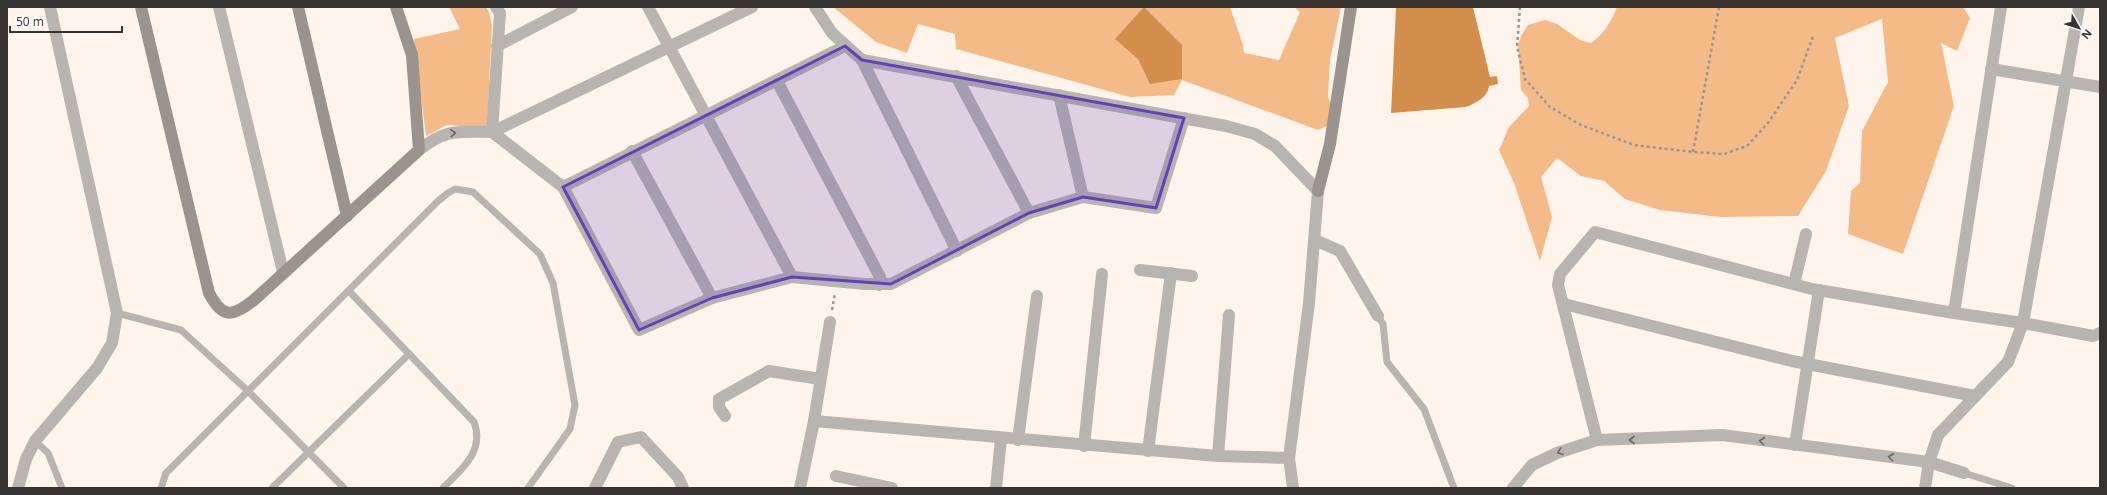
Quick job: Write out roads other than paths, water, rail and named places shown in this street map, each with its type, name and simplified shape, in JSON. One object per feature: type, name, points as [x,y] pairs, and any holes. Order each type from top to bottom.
[{"type":"street","points":[[18,488],[26,459],[35,442],[97,368],[112,343],[117,313],[50,7]]},
{"type":"street","points":[[141,7],[209,293],[216,306],[224,313],[234,313],[242,310],[418,150],[432,140],[447,132],[492,132],[752,7]]},
{"type":"street","points":[[219,7],[283,272]]},
{"type":"street","points":[[298,7],[347,216]]},
{"type":"street","points":[[396,7],[412,56],[418,150]]},
{"type":"street","points":[[492,132],[500,13],[496,7]]},
{"type":"street","points":[[497,46],[572,7]]},
{"type":"street","points":[[648,7],[792,277]]},
{"type":"street","points":[[815,7],[832,33],[862,60],[957,251]]},
{"type":"street","points":[[1293,488],[1289,458],[1309,302],[1318,191],[1330,144],[1350,7]]},
{"type":"street","points":[[1954,314],[2001,7]]},
{"type":"street","points":[[1925,488],[1929,462],[1938,435],[2008,362],[2023,323],[2079,7]]},
{"type":"street","points":[[563,187],[632,151],[846,46]]},
{"type":"street","points":[[862,60],[1184,118],[1255,134],[1275,146],[1318,191]]},
{"type":"street","points":[[1991,69],[2100,87]]},
{"type":"street","points":[[956,76],[1029,213]]},
{"type":"street","points":[[777,81],[880,277],[879,285]]},
{"type":"street","points":[[1059,95],[1083,197]]},
{"type":"street","points":[[492,132],[563,187],[640,330],[712,298],[792,277],[879,285],[891,284],[1029,213],[1083,197],[1156,208],[1184,118]]},
{"type":"street","points":[[632,151],[712,298]]},
{"type":"street","points":[[1597,440],[1558,285],[1560,274],[1595,232],[1818,290],[1954,314],[2023,323],[2093,336],[2100,333]]},
{"type":"street","points":[[1794,284],[1806,234]]},
{"type":"street","points":[[1315,240],[1340,251],[1378,316]]},
{"type":"street","points":[[1140,270],[1192,276]]},
{"type":"street","points":[[1148,451],[1171,273]]},
{"type":"street","points":[[1084,446],[1102,274]]},
{"type":"street","points":[[1795,445],[1818,290]]},
{"type":"street","points":[[1018,440],[1037,296]]},
{"type":"street","points":[[1564,304],[1807,364],[1975,396]]},
{"type":"street","points":[[1218,456],[1229,315]]},
{"type":"street","points":[[800,488],[814,421],[830,322]]},
{"type":"street","points":[[724,416],[719,407],[719,399],[769,371],[820,379]]},
{"type":"street","points":[[814,421],[1148,451],[1218,456],[1289,458]]},
{"type":"street","points":[[1513,487],[1532,465],[1557,453],[1597,440],[1643,440],[1722,435],[1929,462],[1964,473]]},
{"type":"street","points":[[595,488],[618,442],[641,437],[678,477],[683,488]]},
{"type":"street","points":[[996,488],[1001,439]]},
{"type":"street","points":[[836,476],[877,487],[892,488]]},
{"type":"lane","points":[[161,488],[166,474],[438,202],[455,189],[473,192],[540,254],[553,282],[575,406],[570,429],[528,488]]},
{"type":"lane","points":[[349,291],[467,412],[474,422],[477,430],[477,441],[470,460],[444,488]]},
{"type":"lane","points":[[117,313],[181,330],[248,391],[344,488]]},
{"type":"lane","points":[[1378,316],[1383,324],[1387,362],[1424,409],[1454,488]]},
{"type":"lane","points":[[272,488],[409,354]]},
{"type":"lane","points":[[35,442],[48,453],[62,488]]},
{"type":"lane","points":[[1964,473],[2012,488]]}]
